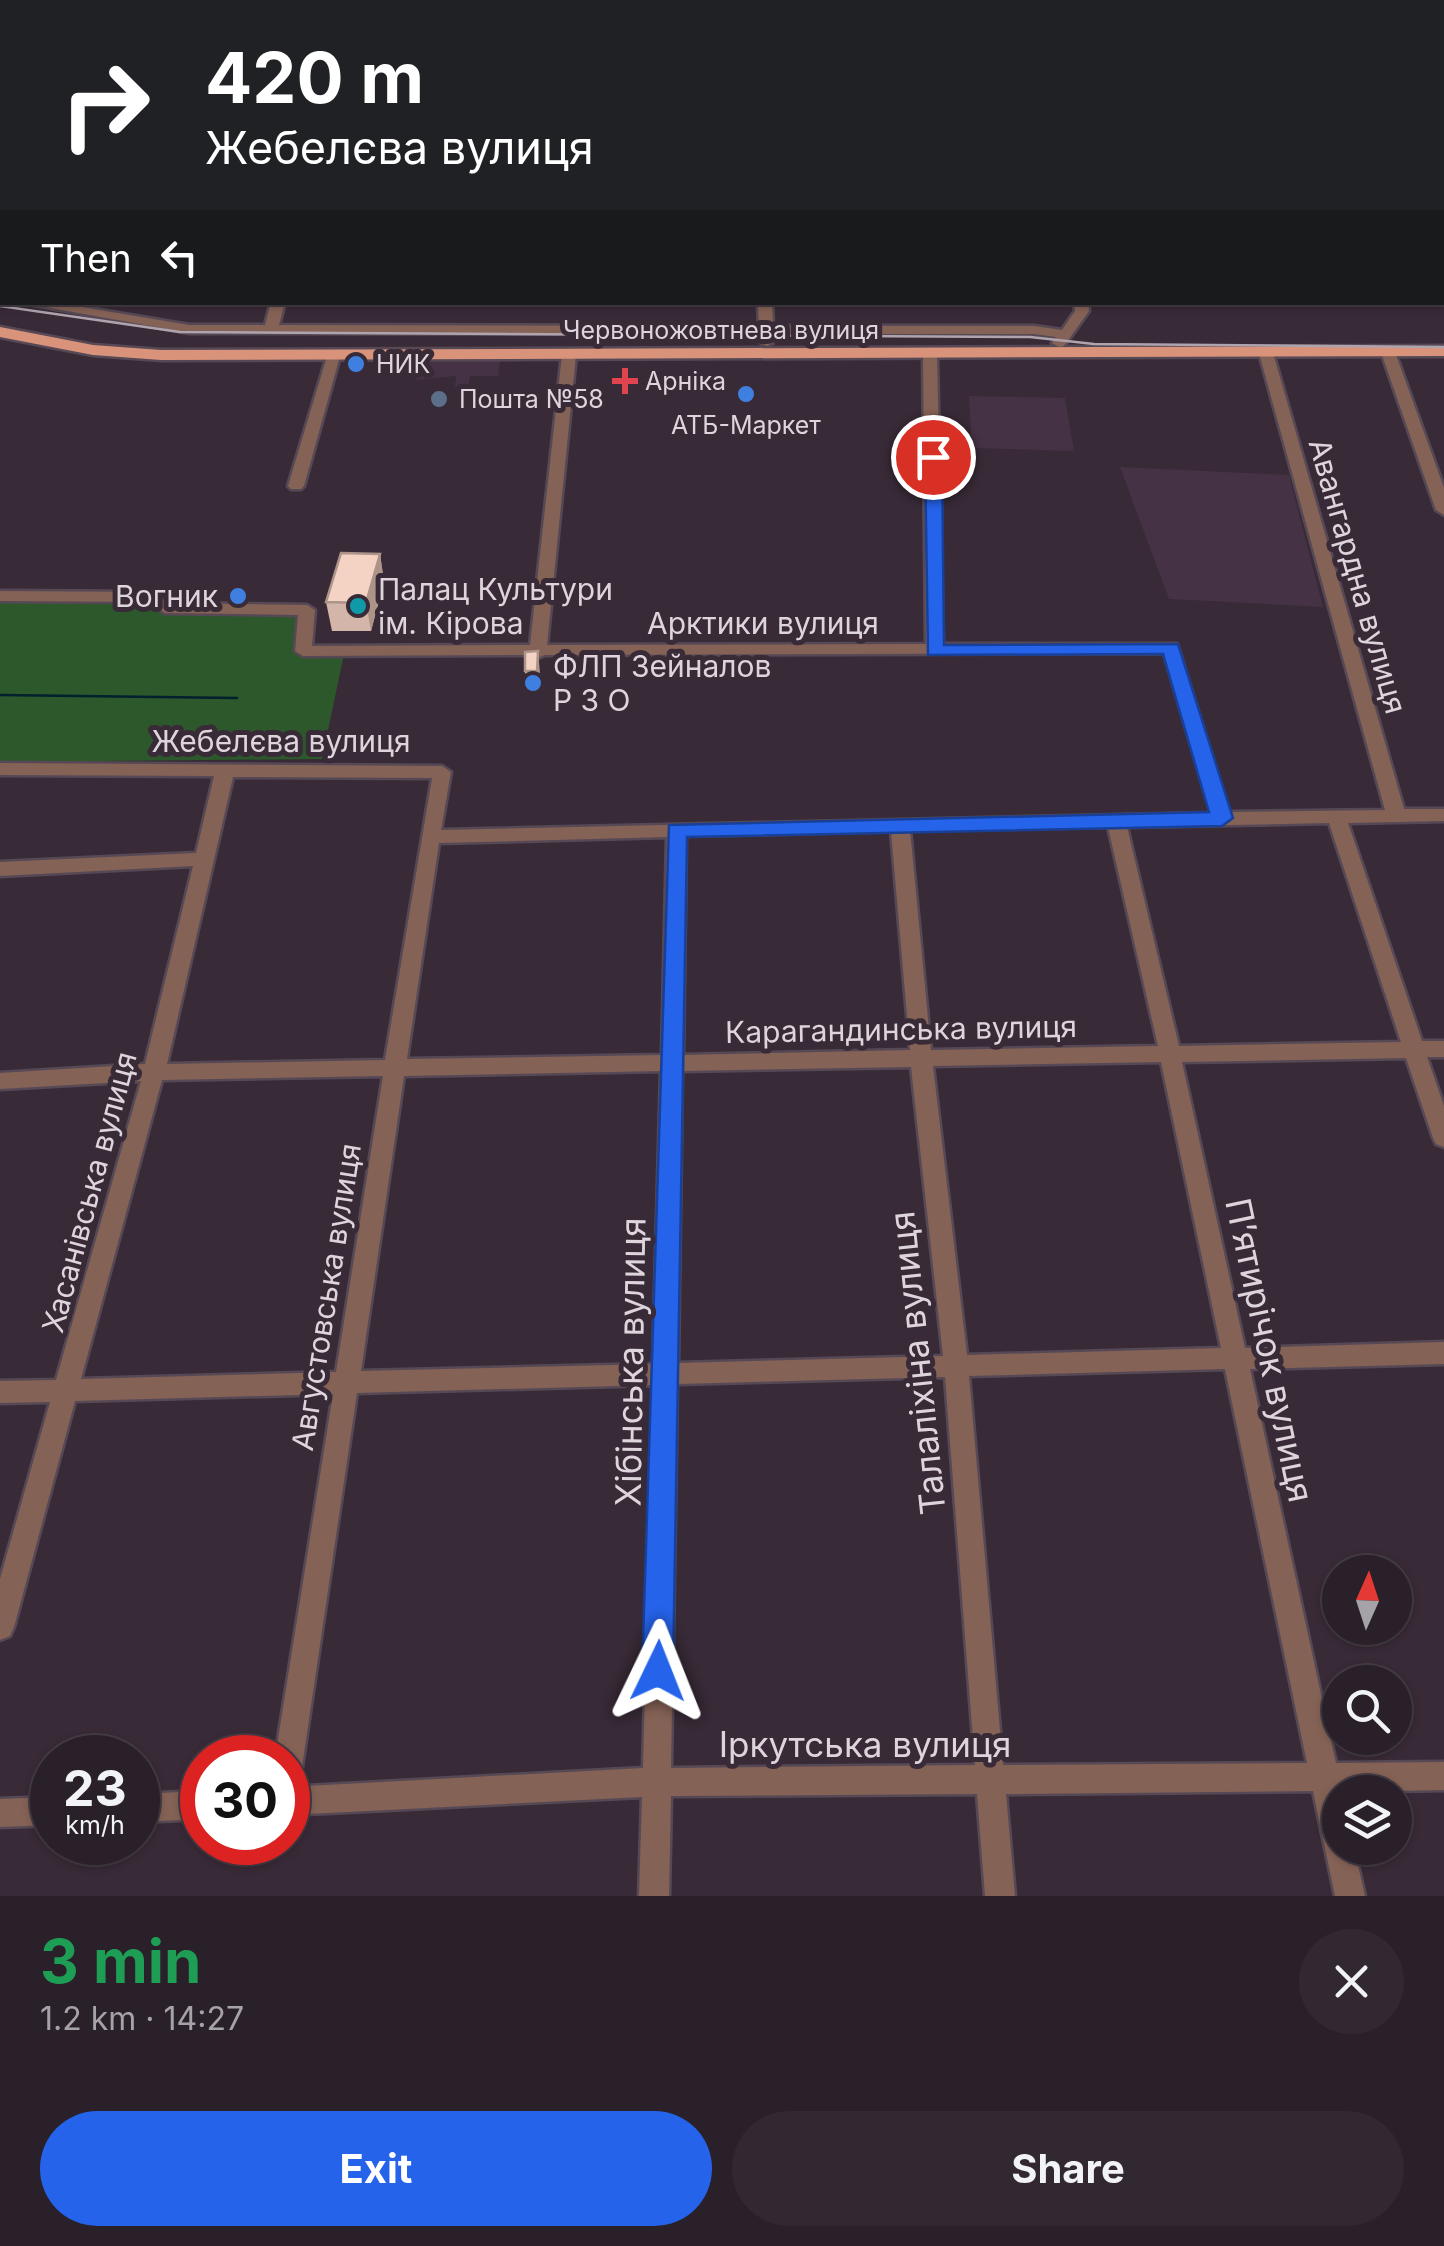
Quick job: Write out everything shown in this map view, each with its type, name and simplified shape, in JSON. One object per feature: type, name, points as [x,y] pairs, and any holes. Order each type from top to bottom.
[{"type":"main road","name":"Червоножовтнева вулиця","points":[[0,332],[125,354],[1444,352]]},
{"type":"street","points":[[41,305],[164,327],[1034,330],[1064,334]]},
{"type":"street","points":[[271,328],[277,305]]},
{"type":"street","points":[[766,305],[769,354]]},
{"type":"street","points":[[1054,354],[1082,311],[1081,305]]},
{"type":"street","name":"Авангардна вулиця","points":[[1266,352],[1396,815]]},
{"type":"street","points":[[1388,352],[1444,510]]},
{"type":"street","points":[[930,354],[935,650]]},
{"type":"street","points":[[538,652],[570,355]]},
{"type":"street","points":[[296,486],[334,356]]},
{"type":"street","name":"Арктики вулиця","points":[[0,596],[151,596],[165,608],[307,610],[303,652],[1171,648],[1222,818]]},
{"type":"street","name":"Жебелєва вулиця","points":[[0,769],[442,772],[430,837]]},
{"type":"street","name":"Хасанівська вулиця","points":[[0,1627],[154,1072],[225,770]]},
{"type":"street","points":[[430,837],[1444,815]]},
{"type":"street","points":[[1336,816],[1444,1138]]},
{"type":"street","name":"П’ятирічок вулиця","points":[[1116,820],[1170,1053],[1324,1775]]},
{"type":"street","name":"Талаліхіна вулиця","points":[[900,824],[921,1058],[956,1366],[1000,1896]]},
{"type":"street","name":"Хібінська вулиця","points":[[654,1896],[677,830]]},
{"type":"street","name":"Августовська вулиця","points":[[293,1735],[430,837]]},
{"type":"street","points":[[0,870],[203,859]]},
{"type":"street","name":"Карагандинська вулиця","points":[[0,1081],[154,1072],[1444,1049]]},
{"type":"street","points":[[0,1392],[1444,1353]]},
{"type":"street","name":"Іркутська вулиця","points":[[1412,1777],[1444,1776]]},
{"type":"street","name":"Іркутська вулиця","points":[[310,1800],[654,1782],[1322,1780]]},
{"type":"street","points":[[0,1814],[30,1812]]},
{"type":"street","name":"П’ятирічок вулиця","points":[[1343,1865],[1350,1896]]},
{"type":"shaded area","points":[[500,360],[498,376],[470,376],[468,387],[455,387],[456,376],[416,380],[416,374],[387,375],[390,361]]},
{"type":"shaded area","points":[[969,396],[1065,398],[1074,451],[972,448]]},
{"type":"shaded area","points":[[1120,467],[1289,475],[1323,607],[1169,599]]},
{"type":"green space","points":[[0,598],[148,599],[162,610],[304,612],[300,653],[344,654],[322,759],[0,762]]},
{"type":"building","points":[[341,553],[380,554],[366,603],[326,602]]},
{"type":"building","points":[[538,651],[537,671],[525,671],[525,652]]},
{"type":"waterway","points":[[0,695],[237,698]]},
{"type":"tram line","points":[[0,306],[180,332],[1030,337],[1094,344],[1444,347]]},
{"type":"place","name":"НИК","points":[[356,364]]},
{"type":"place","name":"Арніка","points":[[625,381]]},
{"type":"place","name":"АТБ-Маркет","points":[[746,394]]},
{"type":"place","name":"Пошта №58","points":[[439,399]]},
{"type":"place","name":"Вогник","points":[[238,596]]},
{"type":"place","name":"Палац Культури ім. Кірова","points":[[358,606]]},
{"type":"place","name":"ФЛП Зейналов Р З О","points":[[533,683]]},
{"type":"route","points":[[658,1671],[677,830],[1222,818],[1171,648],[935,650],[933,457]]}]
